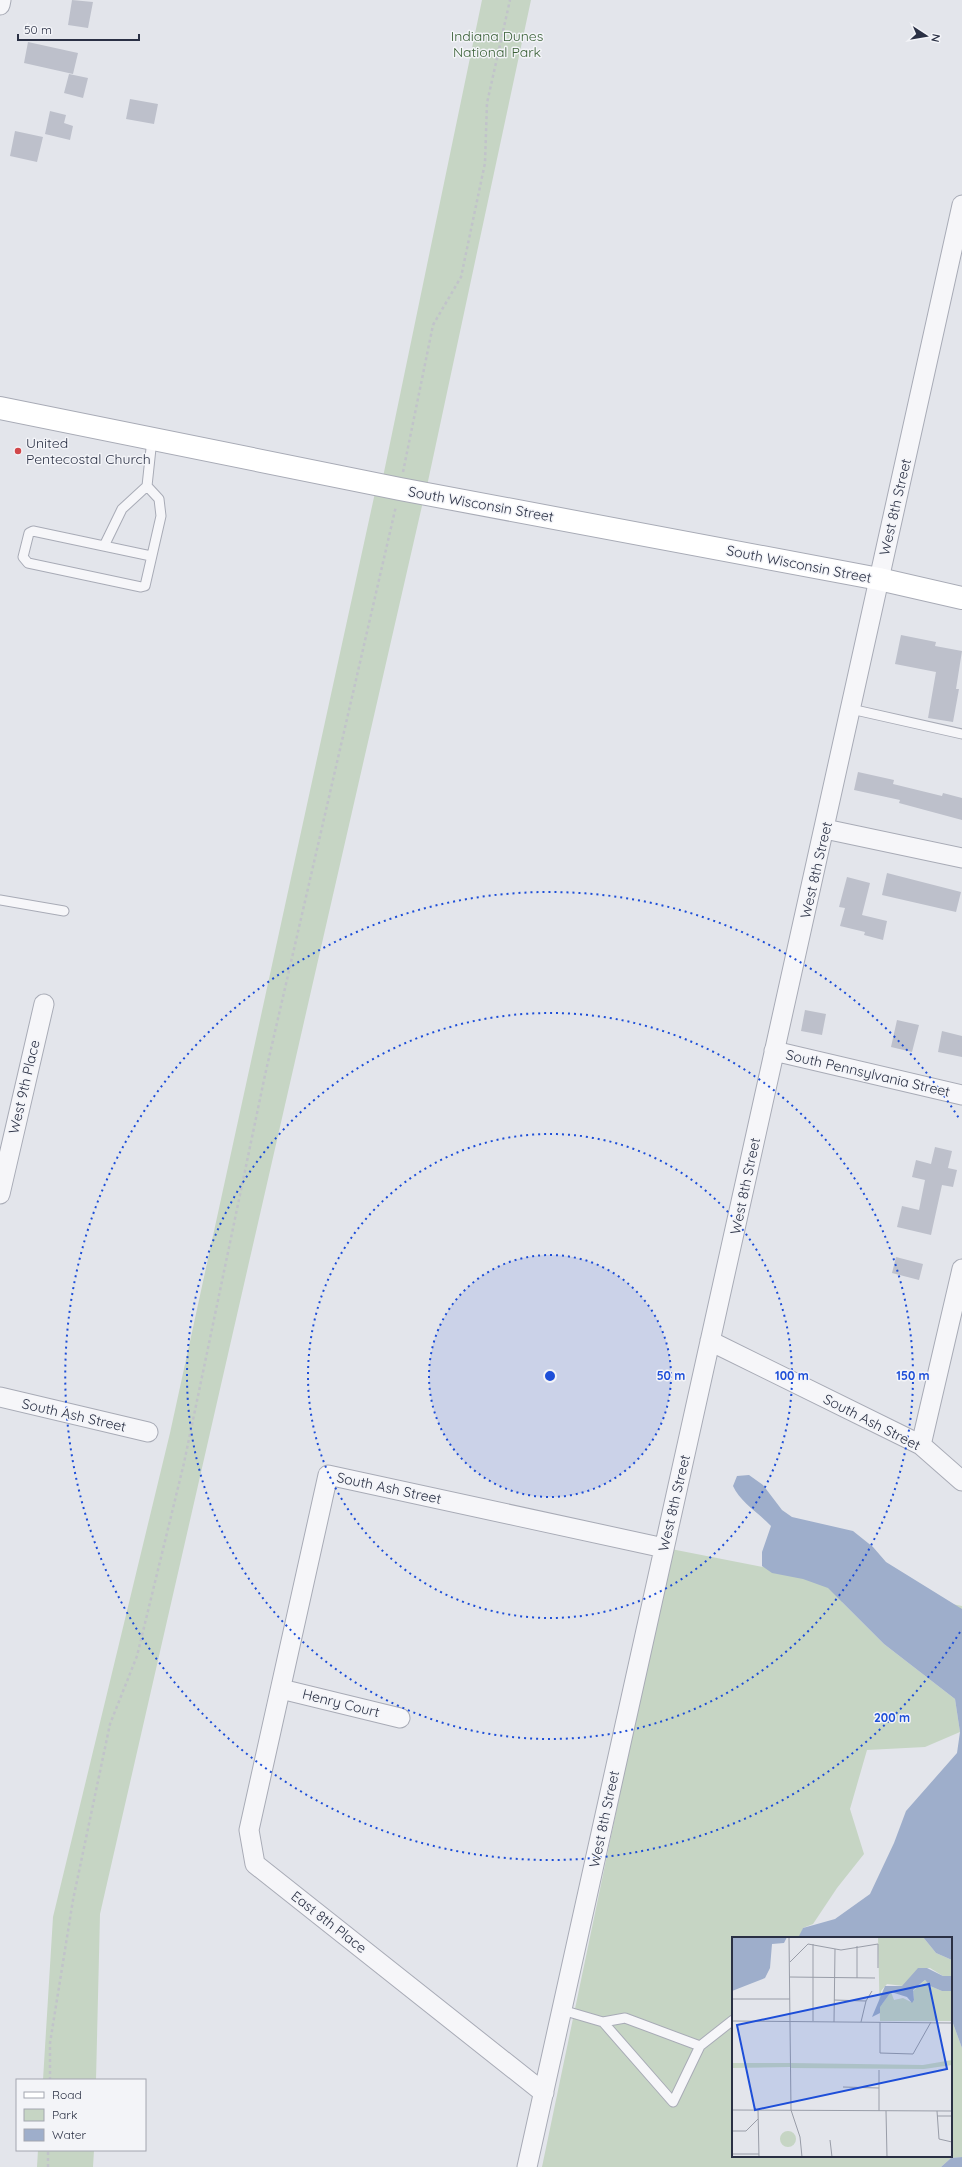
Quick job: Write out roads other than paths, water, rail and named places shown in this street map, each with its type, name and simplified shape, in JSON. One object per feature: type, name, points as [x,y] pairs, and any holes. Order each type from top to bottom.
[{"type":"street","points":[[0,6],[1,0]]},
{"type":"street","name":"West 8th Street","points":[[527,2167],[774,1051],[825,829],[962,205]]},
{"type":"street","name":"South Wisconsin Street","points":[[0,408],[400,489],[879,579],[962,598]]},
{"type":"street","points":[[825,829],[962,858]]},
{"type":"street","name":"West 9th Place","points":[[0,1194],[44,1004]]},
{"type":"street","name":"South Pennsylvania Street","points":[[774,1051],[962,1095]]},
{"type":"street","points":[[921,1445],[962,1269]]},
{"type":"street","name":"South Ash Street","points":[[710,1341],[921,1445],[962,1482]]},
{"type":"street","name":"South Ash Street","points":[[0,1398],[148,1432]]},
{"type":"street","name":"South Ash Street","points":[[281,1689],[328,1475],[664,1548]]},
{"type":"street","name":"Henry Court","points":[[281,1689],[400,1718]]},
{"type":"street","name":"East 8th Place","points":[[281,1689],[249,1830],[255,1864],[544,2093]]},
{"type":"lane","points":[[104,546],[122,509],[147,486],[152,439]]},
{"type":"lane","points":[[147,486],[159,499],[161,516],[145,586],[141,588],[28,563],[24,557],[29,533],[33,531],[151,556]]},
{"type":"lane","points":[[851,710],[962,734]]},
{"type":"lane","points":[[0,900],[64,911]]},
{"type":"lane","points":[[562,2010],[603,2022],[625,2018],[700,2046]]},
{"type":"lane","points":[[603,2022],[673,2102],[700,2046],[732,2021]]},
{"type":"water","points":[[749,1475],[763,1485],[782,1510],[792,1517],[853,1531],[873,1547],[886,1562],[962,1609],[962,2048],[952,2021],[952,1937],[799,1936],[803,1928],[835,1919],[870,1894],[894,1843],[906,1811],[957,1753],[960,1732],[955,1699],[884,1644],[828,1588],[803,1579],[772,1573],[762,1566],[762,1552],[771,1526],[736,1492],[733,1486],[737,1476]]},
{"type":"water","points":[[962,2157],[962,2167],[941,2167],[951,2158]]},
{"type":"place","name":"United Pentecostal Church","points":[[18,451]]},
{"type":"park label","name":"Indiana Dunes National Park","points":[[497,44]]}]
